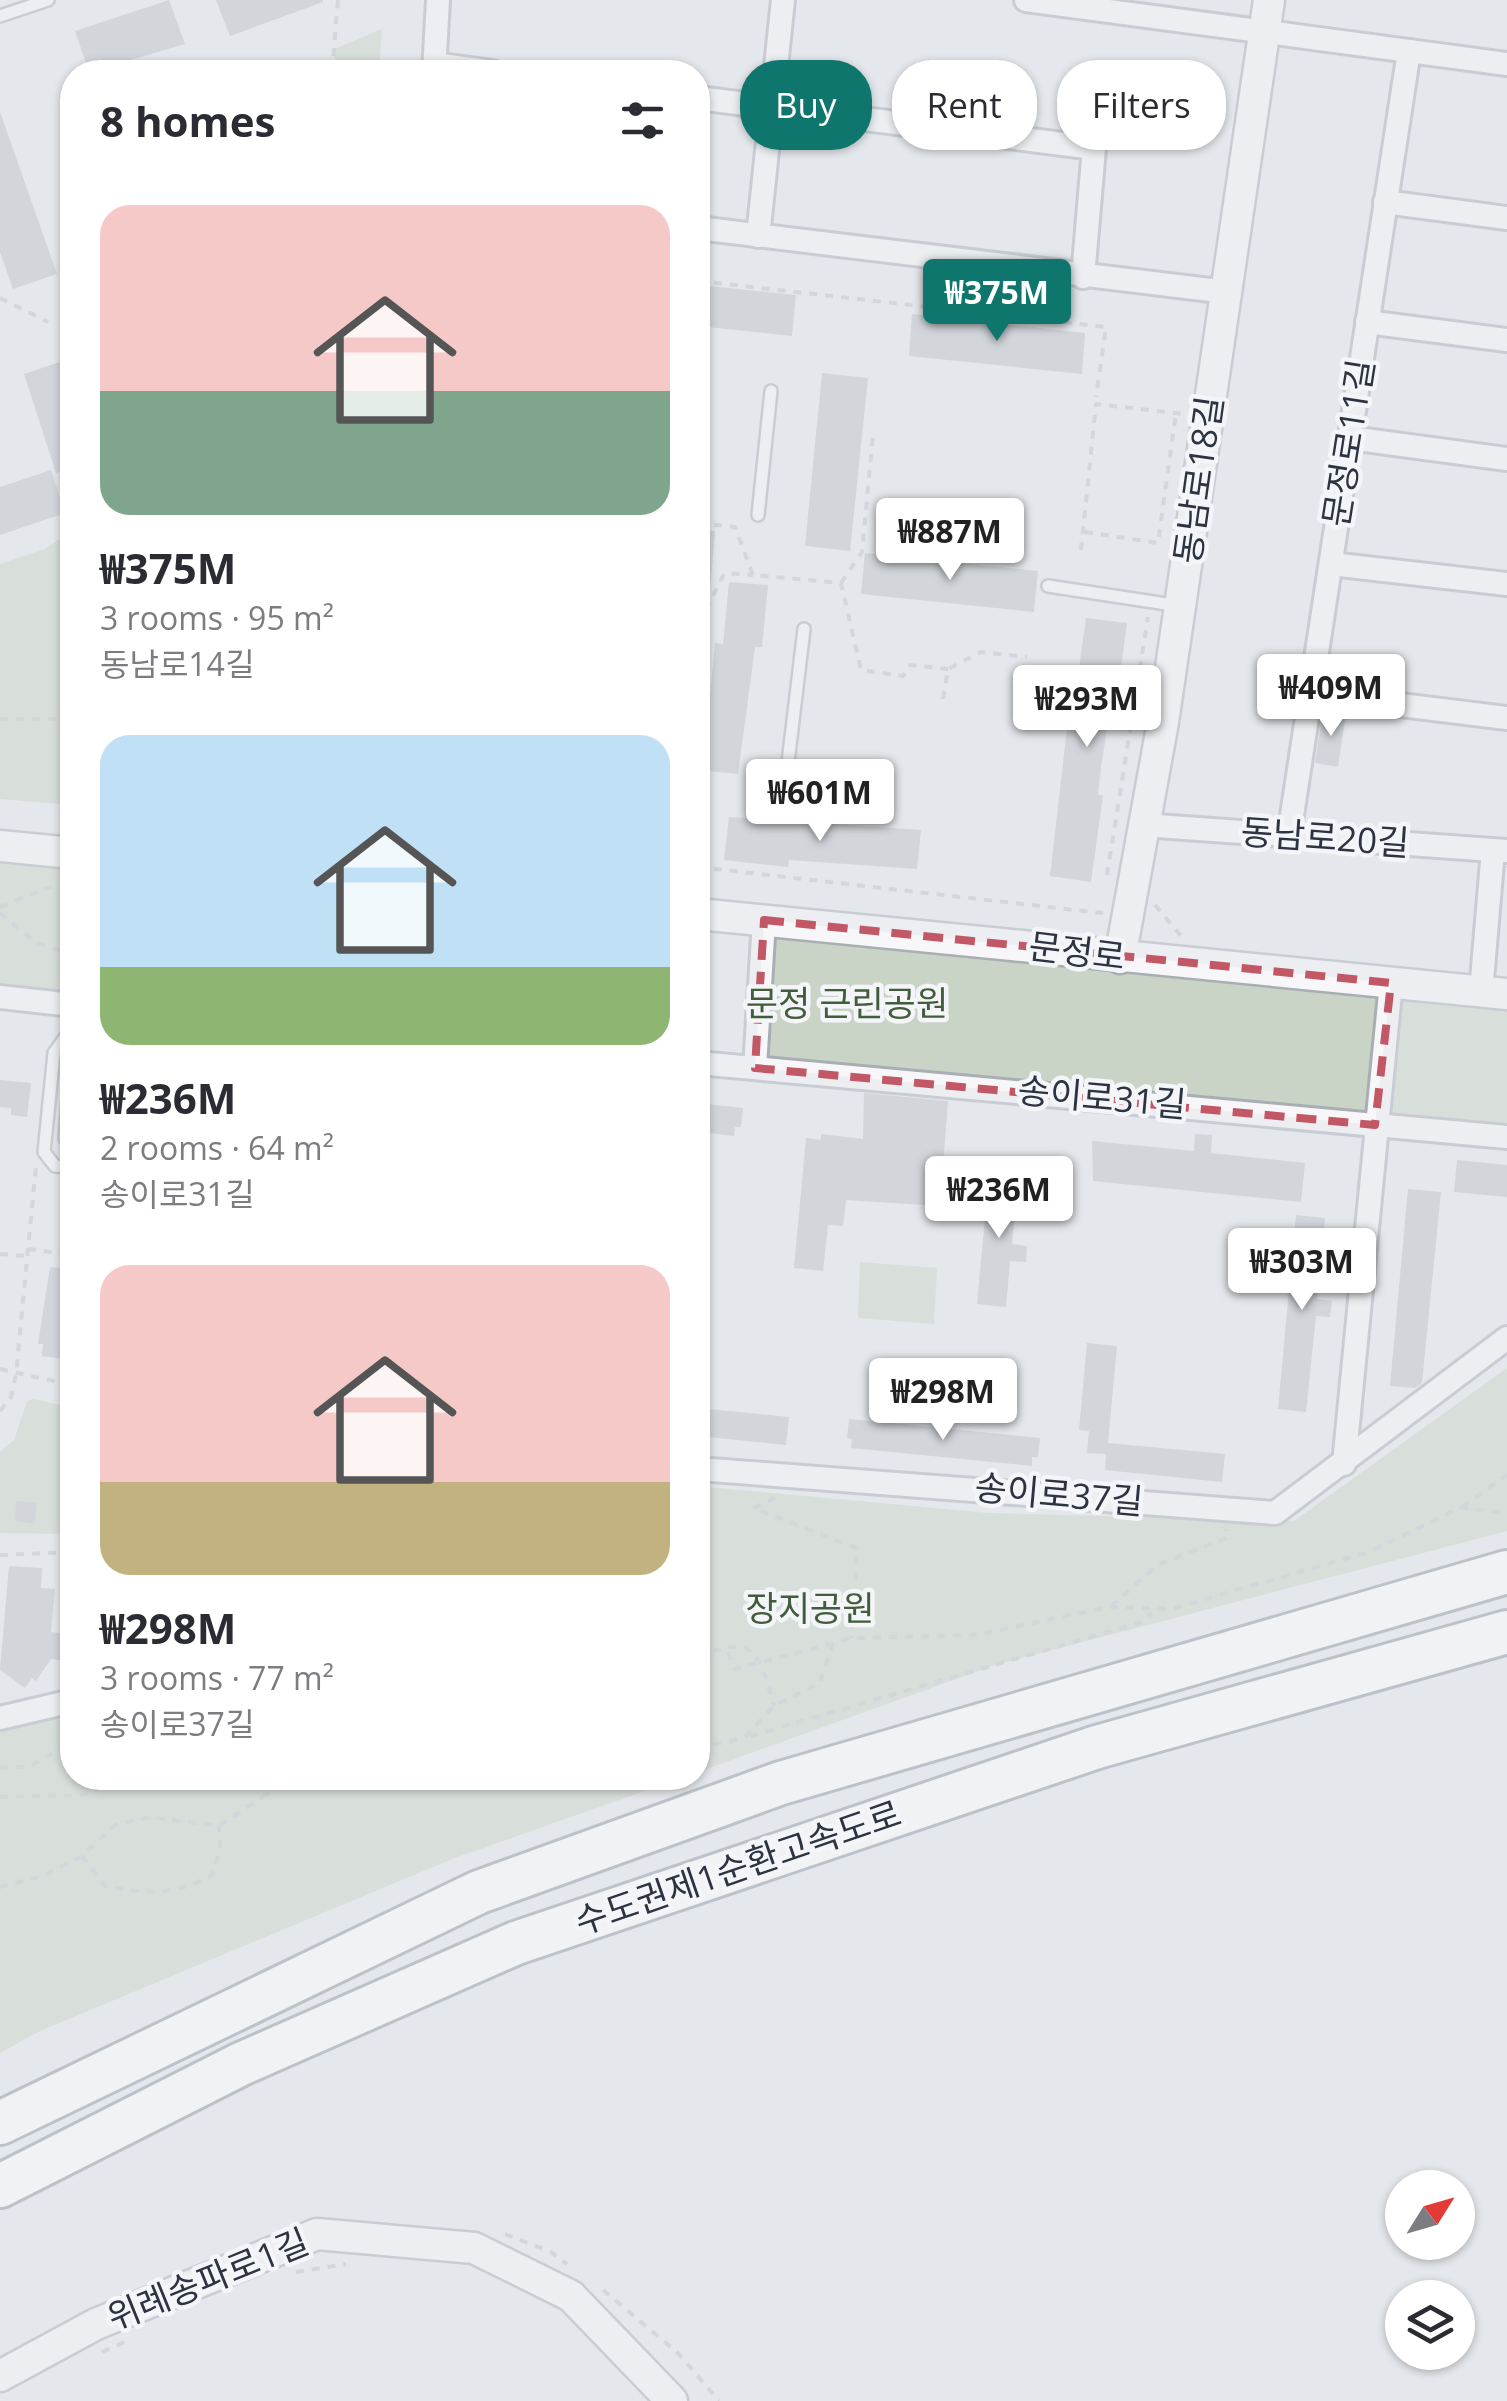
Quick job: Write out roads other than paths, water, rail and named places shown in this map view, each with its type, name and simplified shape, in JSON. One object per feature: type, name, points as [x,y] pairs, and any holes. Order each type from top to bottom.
[{"type":"highway","name":"수도권제1순환고속도로","points":[[0,2123],[479,1892],[781,1784],[1507,1572]]},
{"type":"highway","name":"수도권제1순환고속도로","points":[[0,2186],[241,2064],[516,1943],[1097,1747],[1507,1632]]},
{"type":"street","points":[[434,60],[438,0]]},
{"type":"street","points":[[777,60],[783,0]]},
{"type":"street","points":[[1026,0],[1507,64]]},
{"type":"street","name":"동남로18길","points":[[1120,958],[1143,825],[1165,603],[1208,418],[1269,0]]},
{"type":"street","name":"문정로11길","points":[[1289,835],[1409,51]]},
{"type":"street","points":[[710,99],[740,103]]},
{"type":"street","points":[[872,120],[1094,148],[1082,277]]},
{"type":"street","points":[[758,236],[767,150]]},
{"type":"street","points":[[1386,202],[1507,218]]},
{"type":"street","points":[[710,230],[1227,292]]},
{"type":"street","points":[[1367,322],[1507,340]]},
{"type":"street","points":[[1350,438],[1507,460]]},
{"type":"street","points":[[1330,564],[1507,584]]},
{"type":"street","points":[[1310,694],[1507,718]]},
{"type":"street","name":"동남로20길","points":[[1143,825],[1500,850]]},
{"type":"street","points":[[0,846],[60,853]]},
{"type":"street","name":"문정로","points":[[710,915],[1494,993],[1500,850]]},
{"type":"street","points":[[755,1068],[764,920]]},
{"type":"street","points":[[1344,1464],[1390,984]]},
{"type":"street","points":[[0,996],[60,1003]]},
{"type":"street","name":"송이로31길","points":[[710,1064],[1507,1137]]},
{"type":"street","name":"송이로37길","points":[[710,1470],[1275,1513],[1507,1338]]},
{"type":"street","points":[[0,1718],[60,1705]]},
{"type":"street","name":"위례송파로1길","points":[[0,2376],[96,2324],[317,2234],[474,2248],[571,2296],[672,2401]]},
{"type":"lane","points":[[0,16],[48,0]]},
{"type":"lane","points":[[758,515],[771,391]]},
{"type":"lane","points":[[1048,586],[1165,603]]},
{"type":"lane","points":[[786,779],[804,628]]},
{"type":"lane","points":[[60,1045],[54,1053],[44,1152],[60,1167]]},
{"type":"park label","name":"문정 근린공원","points":[[847,1004]]},
{"type":"park label","name":"장지공원","points":[[810,1609]]}]
